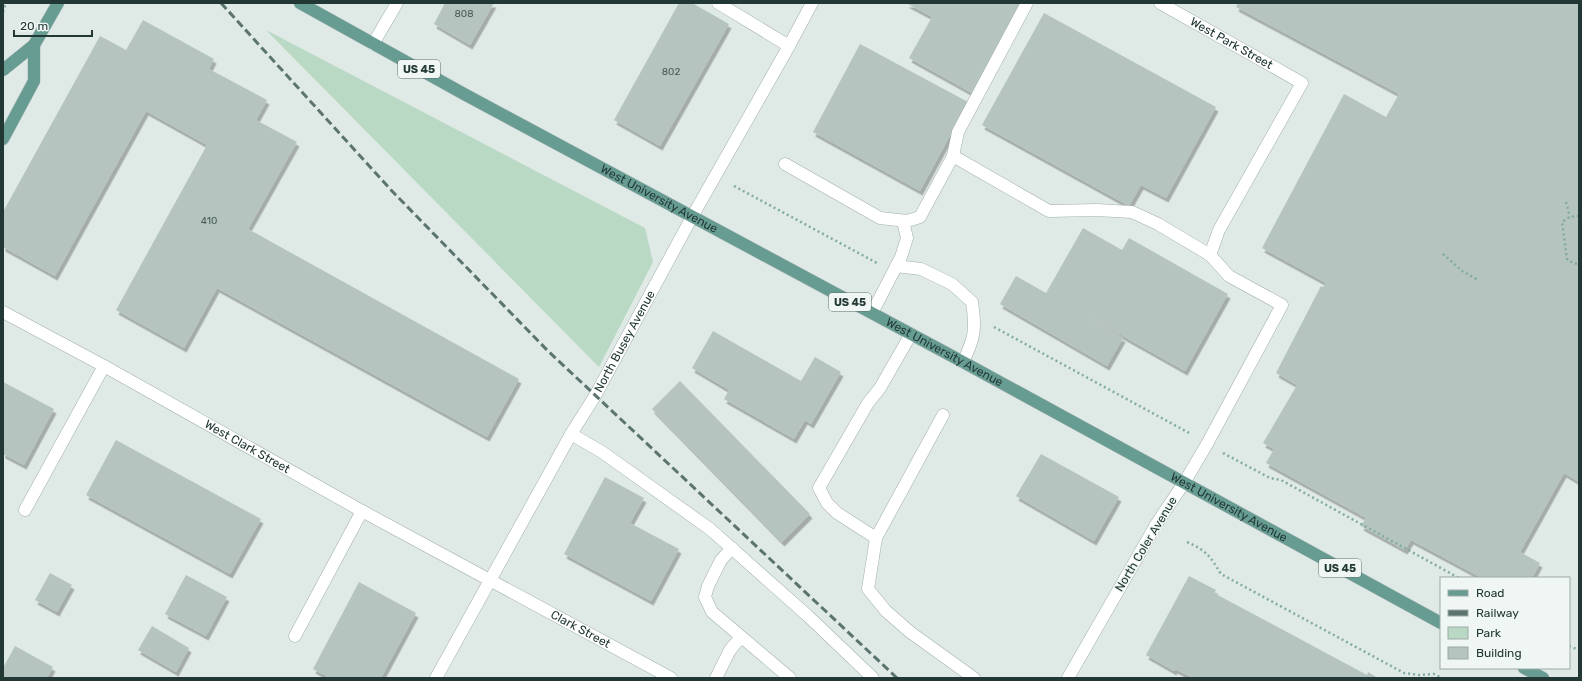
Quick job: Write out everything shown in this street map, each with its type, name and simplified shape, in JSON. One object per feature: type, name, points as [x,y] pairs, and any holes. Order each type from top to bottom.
[{"type":"main road","points":[[3,70],[34,45],[58,3]]},
{"type":"main road","name":"West University Avenue","points":[[303,4],[373,44],[963,362],[1440,622]]},
{"type":"main road","points":[[3,139],[34,81],[34,45]]},
{"type":"main road","points":[[1526,669],[1543,678]]},
{"type":"street","points":[[373,44],[397,3]]},
{"type":"street","points":[[718,3],[789,46]]},
{"type":"street","name":"North Busey Avenue","points":[[436,678],[571,434],[595,396],[692,217],[812,3]]},
{"type":"street","points":[[785,164],[880,218],[903,221],[920,217],[953,156],[958,132],[1027,3]]},
{"type":"street","name":"West Park Street","points":[[1160,3],[1302,83],[1219,230],[1210,255]]},
{"type":"street","points":[[953,156],[1049,211],[1097,210],[1132,212],[1158,224],[1210,255]]},
{"type":"street","points":[[872,314],[901,257],[907,238],[903,221]]},
{"type":"street","name":"North Coler Avenue","points":[[1068,678],[1157,524],[1207,444],[1282,305],[1229,276],[1210,255]]},
{"type":"street","points":[[896,266],[921,270],[952,284],[972,302],[975,327],[972,344],[963,362]]},
{"type":"street","name":"West Clark Street","points":[[3,312],[104,366],[362,511],[491,580]]},
{"type":"street","points":[[876,538],[837,513],[827,503],[819,488],[864,410],[880,388],[911,334]]},
{"type":"street","points":[[25,510],[104,366]]},
{"type":"street","points":[[943,415],[876,538],[868,589],[886,611],[910,632],[974,678]]},
{"type":"street","points":[[571,434],[602,452],[710,529],[808,616],[873,678]]},
{"type":"street","points":[[295,636],[362,511]]},
{"type":"street","points":[[732,548],[722,560],[708,586],[705,597],[712,612],[790,678]]},
{"type":"street","name":"Clark Street","points":[[491,580],[671,678]]},
{"type":"street","points":[[716,678],[730,650],[741,637]]},
{"type":"path","points":[[3,12],[6,3]]},
{"type":"path","points":[[1566,202],[1570,217]]},
{"type":"path","points":[[1579,216],[1570,217],[1562,222],[1567,259],[1573,263],[1579,264]]},
{"type":"path","points":[[1443,254],[1462,271],[1478,280]]},
{"type":"path","points":[[1221,452],[1270,478],[1281,480],[1457,577]]},
{"type":"path","points":[[1187,542],[1209,555],[1221,574],[1404,673],[1419,675],[1434,674],[1442,678]]},
{"type":"green space","points":[[266,30],[645,228],[653,262],[599,367]]},
{"type":"building","points":[[445,3],[494,3],[470,45],[434,24]]},
{"type":"building","points":[[679,3],[692,3],[729,24],[660,146],[614,120]]},
{"type":"building","points":[[906,3],[1023,3],[972,93],[909,58],[932,17]]},
{"type":"building","points":[[1238,3],[1579,3],[1579,482],[1564,473],[1520,552],[1540,563],[1533,577],[1480,577],[1411,540],[1405,550],[1361,526],[1366,518],[1266,463],[1274,449],[1263,443],[1297,385],[1276,373],[1321,286],[1323,287],[1326,283],[1262,248],[1344,94],[1386,117],[1399,94],[1236,7]]},
{"type":"building","points":[[1044,13],[1216,107],[1166,198],[1141,185],[1129,206],[982,125]]},
{"type":"building","points":[[143,20],[214,59],[209,69],[267,100],[256,120],[297,142],[248,229],[519,379],[487,437],[217,288],[184,348],[116,310],[207,145],[146,111],[55,276],[3,247],[3,212],[100,36],[126,50]]},
{"type":"building","points":[[860,44],[968,102],[920,191],[813,132]]},
{"type":"building","points":[[1083,228],[1122,250],[1129,238],[1228,294],[1185,371],[1080,312],[1123,338],[1107,366],[1000,304],[1016,276],[1046,293]]},
{"type":"building","points":[[713,331],[801,381],[815,357],[841,372],[811,424],[805,420],[794,439],[724,399],[729,390],[692,368]]},
{"type":"building","points":[[680,381],[810,514],[782,542],[652,409]]},
{"type":"building","points":[[3,382],[54,409],[24,465],[3,454]]},
{"type":"building","points":[[116,440],[261,519],[230,574],[86,495]]},
{"type":"building","points":[[1041,454],[1119,497],[1094,541],[1016,496]]},
{"type":"building","points":[[605,477],[644,498],[630,523],[679,549],[651,601],[564,554]]},
{"type":"building","points":[[50,573],[72,585],[57,612],[35,600]]},
{"type":"building","points":[[186,575],[227,597],[206,636],[165,614]]},
{"type":"building","points":[[1189,576],[1216,590],[1214,593],[1367,675],[1368,672],[1378,678],[1193,678],[1175,669],[1174,671],[1146,655]]},
{"type":"building","points":[[359,582],[416,613],[381,678],[330,678],[313,669]]},
{"type":"building","points":[[152,626],[189,648],[176,672],[138,650]]},
{"type":"building","points":[[15,646],[53,667],[47,678],[3,678],[3,668]]},
{"type":"railway","points":[[221,3],[392,191],[548,351],[897,678]]}]
